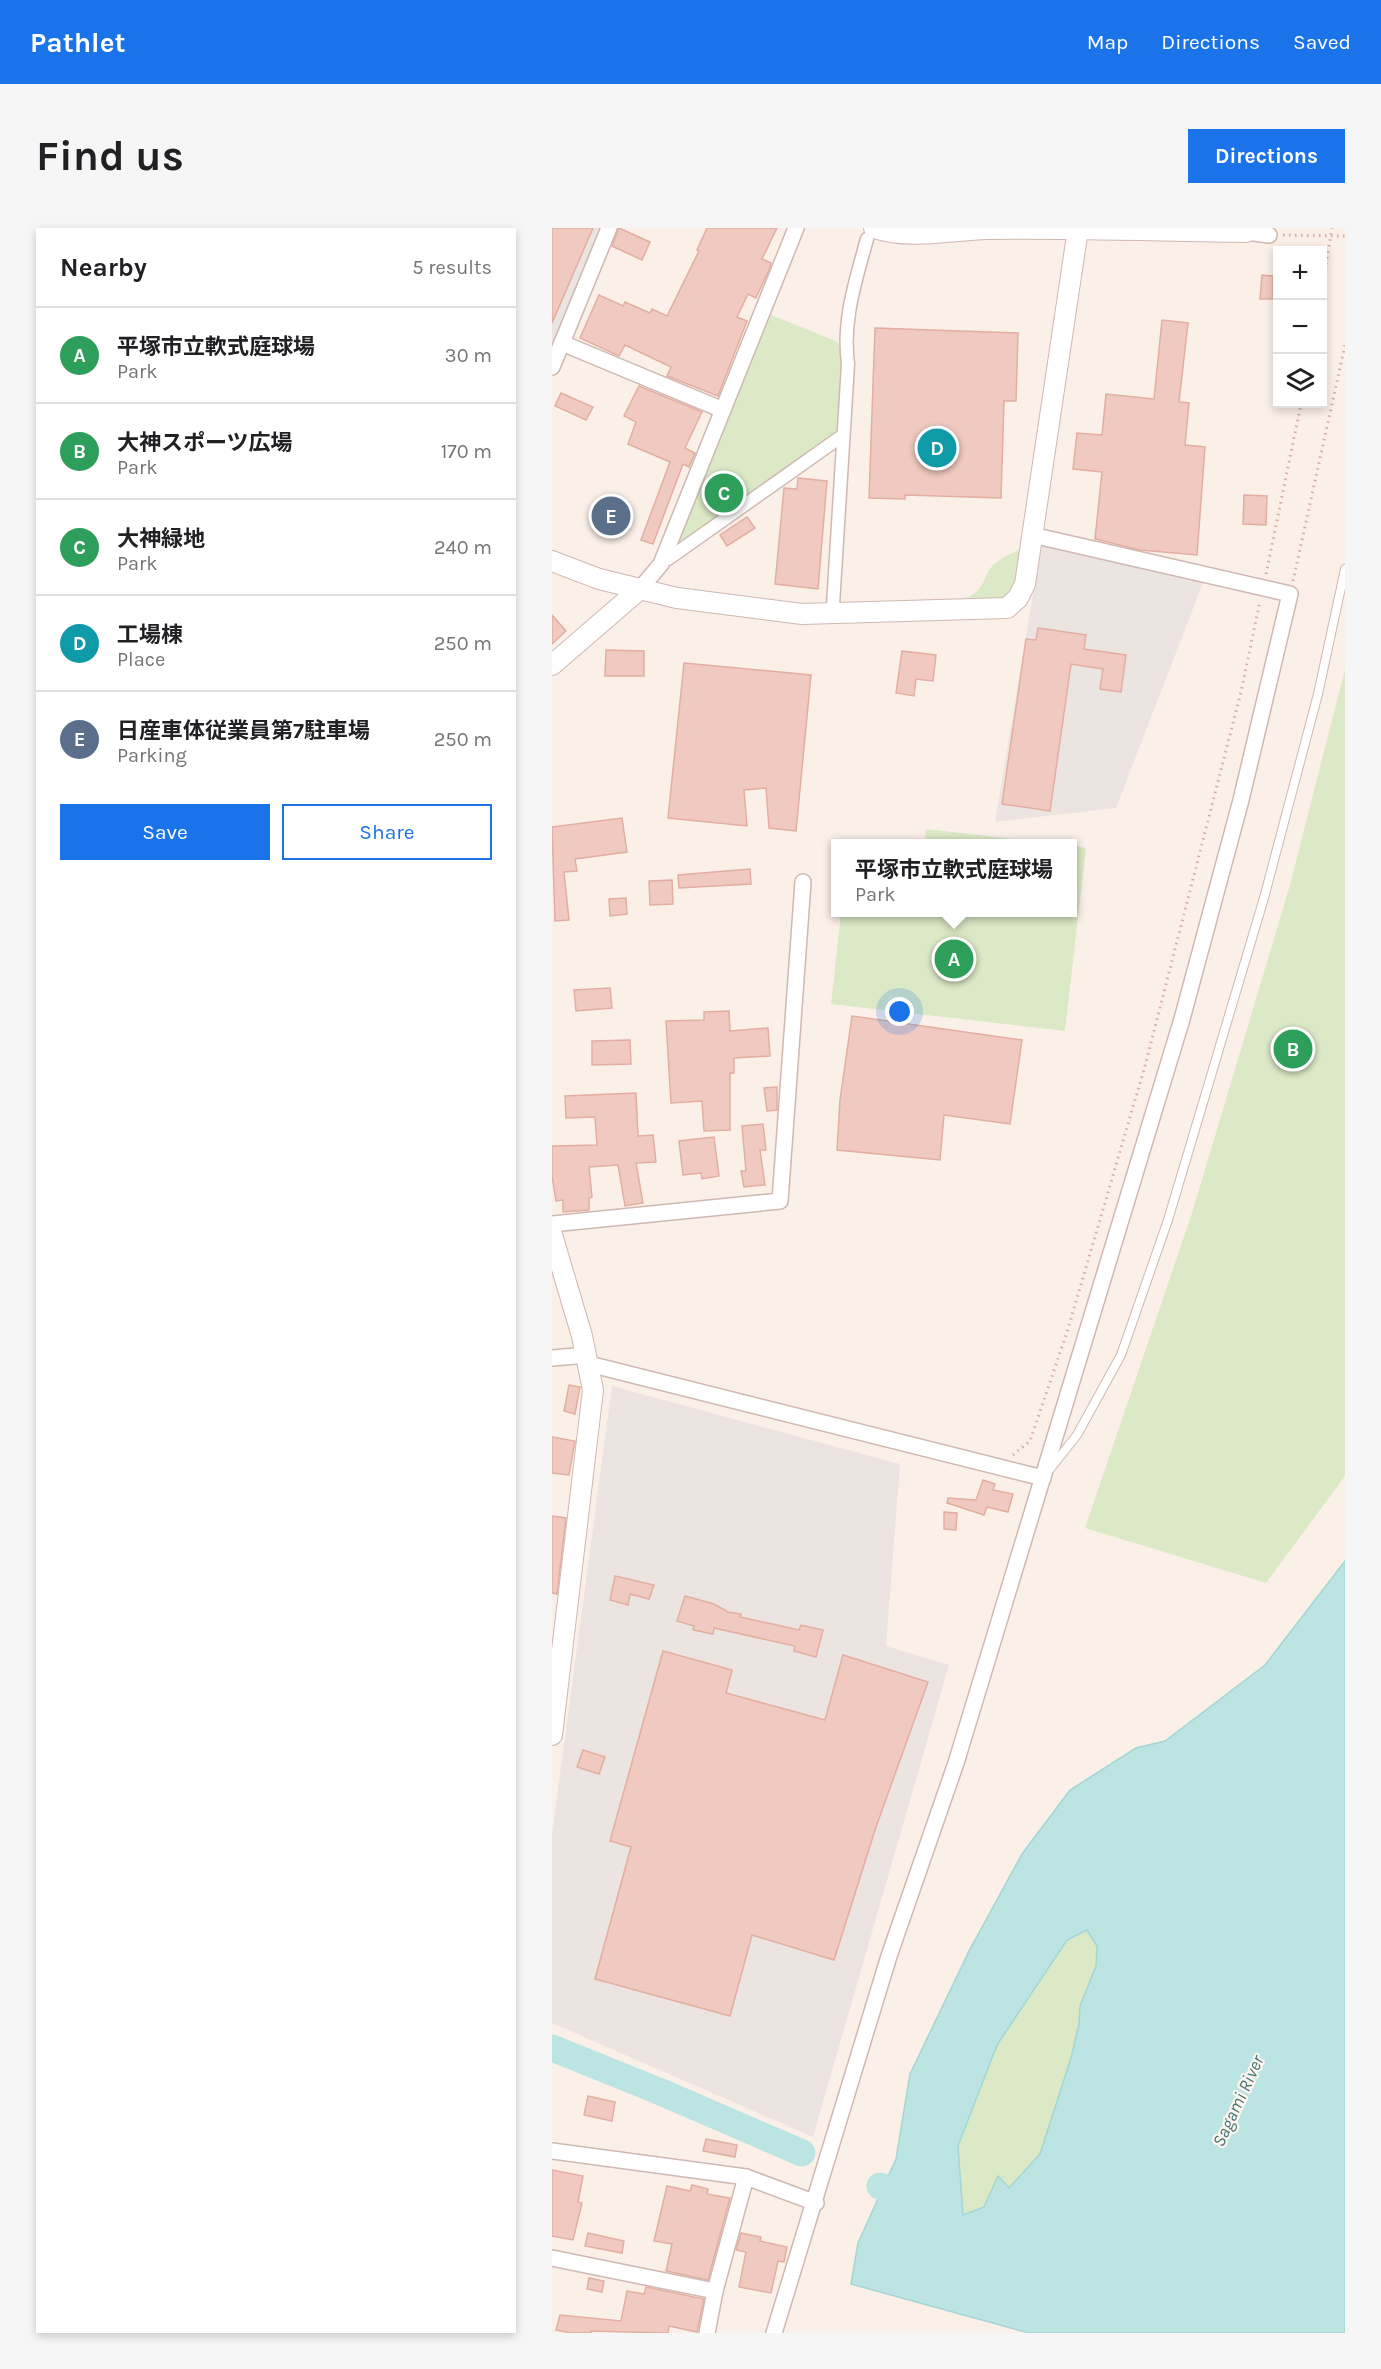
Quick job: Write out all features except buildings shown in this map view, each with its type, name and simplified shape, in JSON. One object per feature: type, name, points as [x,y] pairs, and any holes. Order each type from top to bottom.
[{"type":"street","points":[[552,367],[609,228]]},
{"type":"street","points":[[664,562],[796,228]]},
{"type":"street","points":[[833,605],[848,364],[845,338],[850,304],[870,233],[921,234],[988,229],[1078,229],[1247,230],[1269,235]]},
{"type":"street","points":[[552,561],[599,579],[688,600],[802,614],[1007,608],[1018,598],[1025,584],[1078,229]]},
{"type":"street","points":[[562,343],[723,410]]},
{"type":"street","points":[[552,665],[640,589],[664,562],[842,436]]},
{"type":"street","points":[[774,2333],[816,2203],[889,1956],[950,1782],[1206,932],[1290,594],[1032,535]]},
{"type":"street","points":[[552,1224],[780,1202],[803,882]]},
{"type":"street","points":[[552,1235],[588,1359],[593,1390],[552,1735]]},
{"type":"street","points":[[552,1359],[588,1359],[1043,1478]]},
{"type":"street","points":[[552,2151],[746,2177],[816,2203]]},
{"type":"street","points":[[707,2333],[715,2291],[746,2177]]},
{"type":"street","points":[[552,2258],[715,2291]]},
{"type":"lane","points":[[1043,1478],[1077,1435],[1121,1355],[1168,1220],[1264,898],[1318,694],[1345,569]]},
{"type":"path","points":[[1327,262],[1332,228]]},
{"type":"path","points":[[1269,235],[1345,236]]},
{"type":"path","points":[[1290,594],[1345,345]]},
{"type":"path","points":[[997,1467],[1030,1441],[1068,1329],[1145,1066],[1241,692],[1300,408]]},
{"type":"shaded area","points":[[552,228],[604,228],[552,352]]},
{"type":"shaded area","points":[[1041,546],[1203,583],[1116,808],[995,822]]},
{"type":"shaded area","points":[[612,1386],[900,1464],[886,1646],[949,1665],[813,2137],[552,2023],[552,1834]]},
{"type":"green space","points":[[769,314],[836,341],[845,354],[836,432],[670,554]]},
{"type":"green space","points":[[1022,547],[1015,586],[1011,593],[1005,598],[996,600],[966,598],[978,590],[992,566]]},
{"type":"green space","points":[[1345,669],[1345,1476],[1266,1583],[1085,1528],[1192,1213],[1290,885]]},
{"type":"green space","points":[[926,829],[1014,839],[925,839]]},
{"type":"green space","points":[[1077,847],[1086,848],[1065,1031],[831,1004],[841,917],[1077,917]]},
{"type":"green space","points":[[1087,1930],[1097,1946],[1096,1966],[1080,2006],[1079,2024],[1071,2058],[1040,2154],[1009,2189],[998,2176],[984,2207],[962,2215],[958,2146],[997,2045],[1067,1939]]},
{"type":"water","name":"Sagami River","points":[[1345,1561],[1345,2333],[1029,2333],[851,2284],[858,2243],[896,2159],[910,2074],[970,1949],[1022,1854],[1070,1790],[1136,1748],[1165,1741],[1265,1665]],"holes":[[[1087,1930],[1097,1946],[1096,1966],[1080,2006],[1079,2024],[1071,2058],[1040,2154],[1009,2188],[998,2176],[984,2207],[963,2215],[958,2146],[997,2045],[1067,1940]]]},
{"type":"waterway","points":[[552,2048],[802,2153]]},
{"type":"waterway","points":[[880,2186],[919,2201]]},
{"type":"place","name":"工場棟","points":[[937,448]]},
{"type":"place","name":"大神緑地","points":[[724,493]]},
{"type":"place","name":"日産車体従業員第7駐車場","points":[[611,516]]},
{"type":"place","name":"平塚市立軟式庭球場","points":[[954,959]]},
{"type":"place","name":"大神スポーツ広場","points":[[1293,1049]]}]
